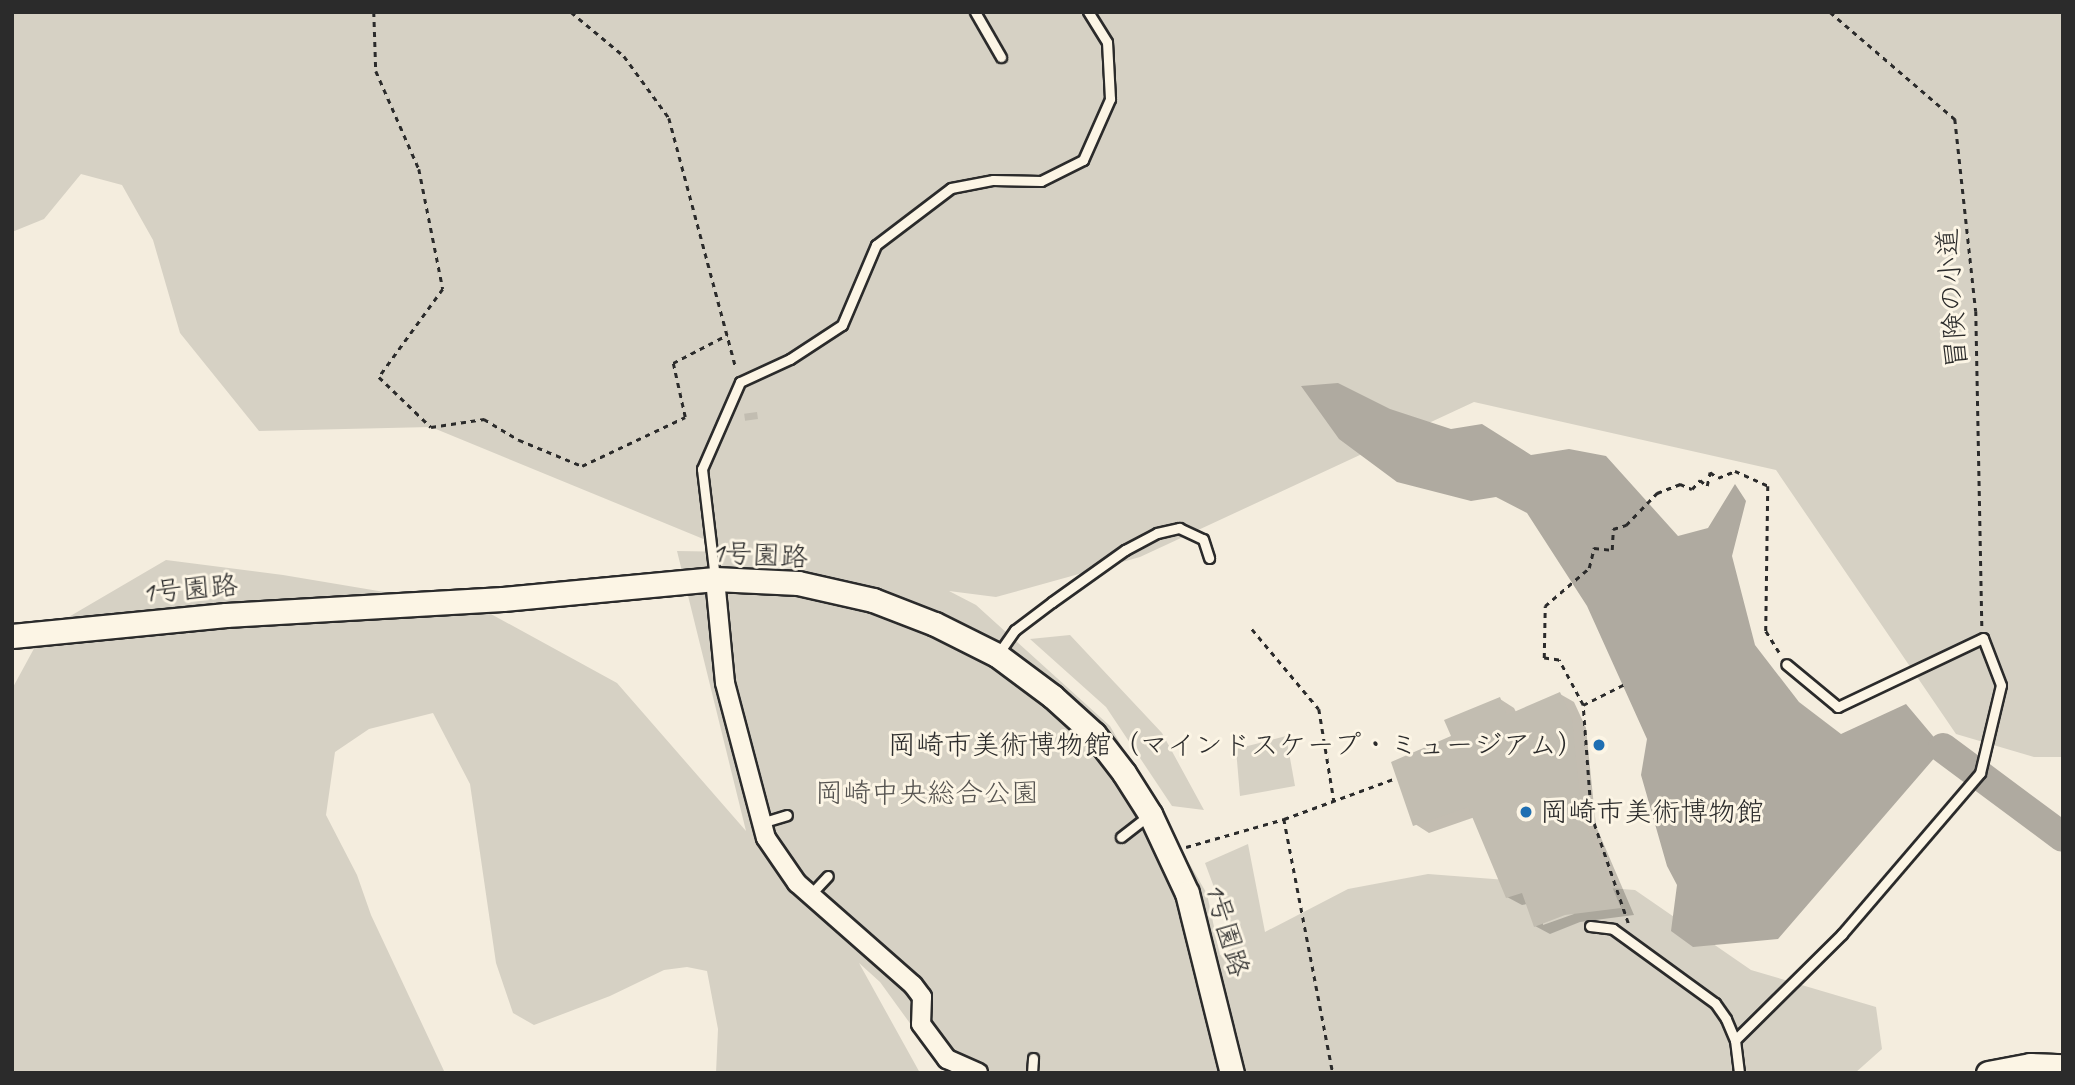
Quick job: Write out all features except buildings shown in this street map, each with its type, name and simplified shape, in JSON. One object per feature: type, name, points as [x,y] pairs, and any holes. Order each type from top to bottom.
[{"type":"street","name":"1号園路","points":[[12,636],[226,615],[503,599],[715,579],[798,583],[873,600],[935,624],[997,655],[1052,696],[1094,734],[1150,814],[1188,893],[1232,1073]]},
{"type":"street","points":[[715,579],[724,683],[766,838],[797,883],[913,985],[922,997],[922,1024],[947,1059],[978,1073]]},
{"type":"street","points":[[1989,1073],[2030,1065],[2063,1066]]},
{"type":"lane","points":[[975,12],[1001,57]]},
{"type":"lane","points":[[715,579],[702,469],[740,382],[790,359],[842,325],[876,245],[951,188],[993,180],[1041,181],[1083,160],[1110,99],[1107,42],[1088,12]]},
{"type":"lane","points":[[997,655],[1015,630],[1125,550],[1157,533],[1179,528],[1203,539],[1209,558]]},
{"type":"lane","points":[[1735,1040],[1842,934],[1980,773],[2001,685],[1983,638],[1839,707],[1786,664]]},
{"type":"lane","points":[[1121,837],[1150,814]]},
{"type":"lane","points":[[761,823],[787,815]]},
{"type":"lane","points":[[810,895],[828,876]]},
{"type":"lane","points":[[1590,926],[1613,929],[1715,1003],[1726,1018],[1735,1040],[1739,1073]]},
{"type":"lane","points":[[1032,1073],[1034,1058]]},
{"type":"path","points":[[374,12],[376,71],[419,169],[443,289],[379,377],[431,427],[484,419],[519,440],[582,466],[685,416],[673,363],[727,335]]},
{"type":"path","points":[[571,12],[624,56],[669,118],[740,382]]},
{"type":"path","name":"冒険の小道","points":[[1830,12],[1955,119],[1976,311],[1983,638]]},
{"type":"path","points":[[1636,946],[1591,815],[1583,705],[1559,660],[1545,658],[1545,606],[1561,595],[1589,568],[1594,548],[1612,551],[1613,529],[1626,525],[1657,493],[1680,484],[1692,489],[1700,480],[1707,485],[1710,472],[1718,478],[1735,471],[1768,486],[1766,631],[1786,664]]},
{"type":"path","points":[[1252,629],[1319,709],[1334,801]]},
{"type":"path","points":[[1583,705],[1627,683]]},
{"type":"path","points":[[1170,851],[1284,819],[1396,778]]},
{"type":"path","points":[[1284,819],[1333,1073]]},
{"type":"green space","name":"岡崎中央総合公園","points":[[12,12],[2063,12],[2063,757],[2034,757],[1956,734],[1776,470],[1474,402],[1140,557],[996,597],[949,591],[976,605],[1110,726],[1207,894],[1220,955],[1232,949],[1228,925],[1205,863],[1248,844],[1265,932],[1348,889],[1428,874],[1635,890],[1751,970],[1876,1007],[1882,1049],[1855,1073],[946,1073],[880,982],[859,963],[920,1073],[716,1073],[718,1029],[707,971],[687,967],[664,970],[610,996],[534,1025],[513,1013],[496,963],[470,784],[433,713],[369,729],[335,752],[326,815],[357,875],[371,915],[445,1073],[12,1073],[12,689],[43,632],[166,560],[283,575],[480,608],[617,683],[746,831],[677,551],[735,552],[431,427],[259,431],[180,333],[153,240],[122,185],[81,174],[44,219],[12,232]]},
{"type":"green space","points":[[1070,635],[1162,733],[1204,810],[1172,806],[1106,707],[1030,639]]},
{"type":"green space","points":[[1286,736],[1295,786],[1240,796],[1236,749]]},
{"type":"shaded area","points":[[1338,383],[1390,409],[1451,429],[1482,424],[1531,455],[1569,449],[1606,456],[1678,536],[1708,528],[1735,484],[1746,501],[1732,556],[1755,645],[1799,702],[1841,734],[1906,704],[1943,748],[1778,939],[1693,947],[1671,931],[1677,885],[1667,866],[1641,775],[1647,739],[1587,606],[1527,513],[1496,497],[1471,501],[1397,482],[1339,439],[1301,386]]},
{"type":"waterway","points":[[1943,748],[2063,837]]},
{"type":"place","name":"岡崎市美術博物館（マインドスケープ・ミュージアム）","points":[[1599,745]]},
{"type":"place","name":"岡崎市美術博物館","points":[[1526,812]]}]
